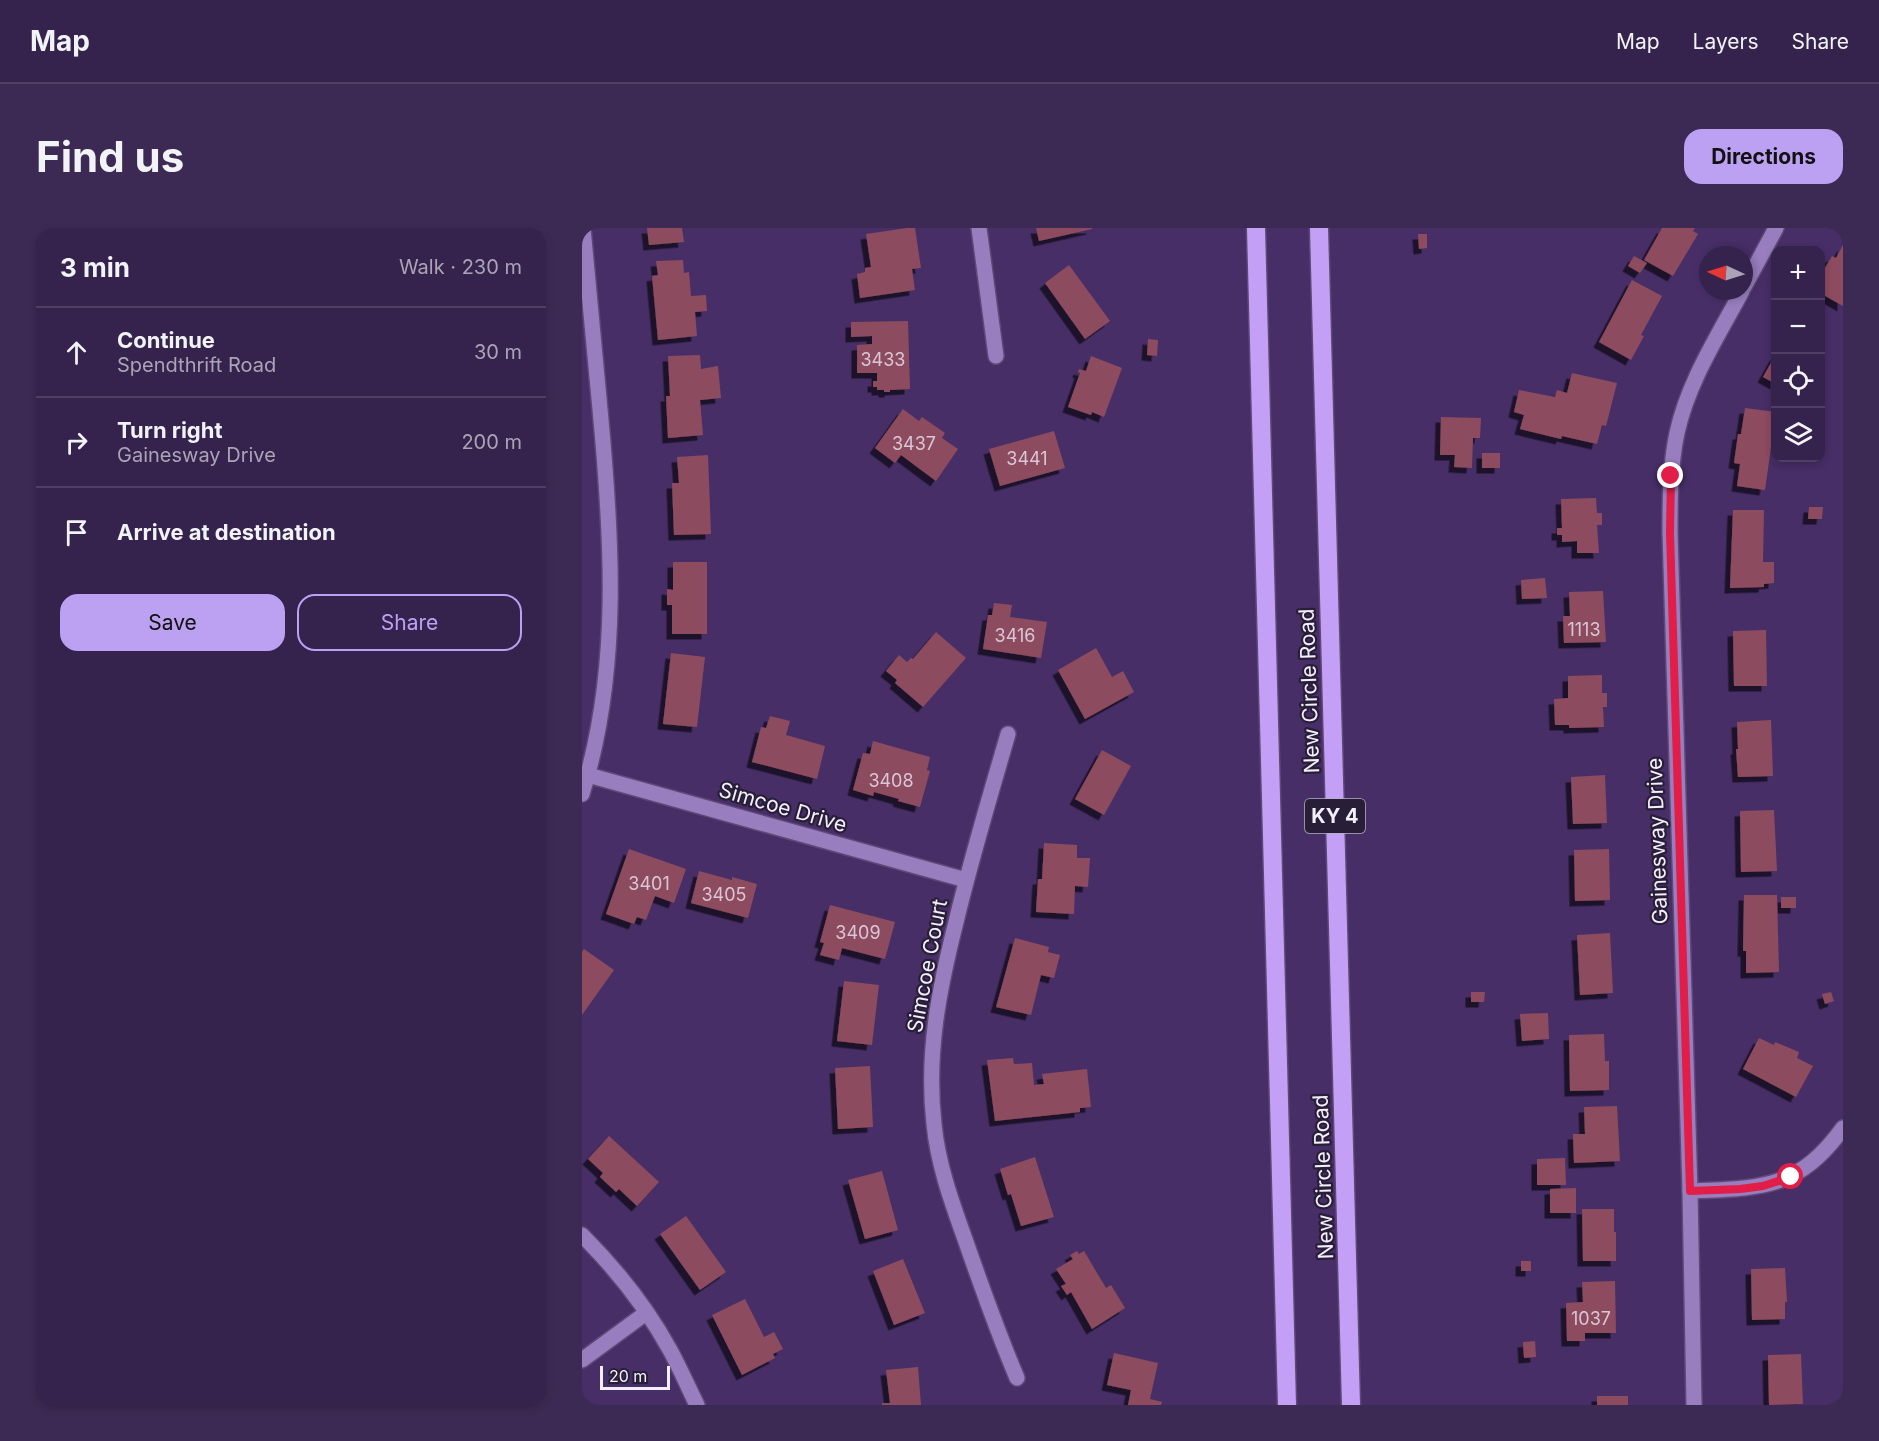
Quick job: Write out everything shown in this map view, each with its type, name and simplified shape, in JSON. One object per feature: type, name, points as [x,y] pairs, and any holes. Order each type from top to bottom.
[{"type":"highway","name":"New Circle Road","points":[[1256,228],[1287,1405]]},
{"type":"highway","name":"New Circle Road","points":[[1319,228],[1351,1405]]},
{"type":"street","points":[[582,794],[595,743],[609,631],[609,533],[604,455],[583,228]]},
{"type":"street","points":[[980,228],[996,356]]},
{"type":"street","name":"Gainesway Drive","points":[[1753,271],[1776,228]]},
{"type":"street","name":"Gainesway Drive","points":[[1694,1405],[1690,1191],[1671,592],[1671,476],[1677,434],[1689,394],[1737,300]]},
{"type":"street","name":"Simcoe Court","points":[[1008,734],[966,880],[945,965],[935,1017],[931,1097],[942,1173],[996,1328],[1017,1378]]},
{"type":"street","name":"Simcoe Drive","points":[[588,775],[966,880]]},
{"type":"street","points":[[1690,1191],[1763,1186],[1791,1177],[1814,1162],[1843,1128]]},
{"type":"street","points":[[582,1235],[613,1269],[646,1313],[670,1349],[697,1405]]},
{"type":"street","points":[[582,1360],[646,1313]]},
{"type":"building","points":[[647,228],[682,228],[684,242],[649,245]]},
{"type":"building","points":[[915,228],[921,268],[912,269],[915,290],[860,298],[857,274],[871,267],[866,234]]},
{"type":"building","points":[[1036,228],[1092,228],[1092,229],[1039,241]]},
{"type":"building","points":[[1662,228],[1695,228],[1693,231],[1698,234],[1673,276],[1644,260]]},
{"type":"building","points":[[1418,234],[1427,234],[1427,248],[1419,249]]},
{"type":"building","points":[[1843,245],[1843,306],[1825,296],[1825,268],[1832,256],[1836,258]]},
{"type":"building","points":[[1634,256],[1647,263],[1640,273],[1628,266]]},
{"type":"building","points":[[683,260],[684,273],[689,272],[691,296],[706,295],[707,311],[695,312],[697,336],[658,340],[652,276],[658,275],[656,261]]},
{"type":"building","points":[[1069,265],[1110,321],[1085,339],[1045,283]]},
{"type":"building","points":[[1632,280],[1662,296],[1641,335],[1644,336],[1631,360],[1599,342]]},
{"type":"building","points":[[908,321],[910,389],[890,390],[890,392],[877,390],[877,387],[873,387],[873,381],[877,381],[877,373],[857,373],[857,345],[872,344],[872,336],[851,337],[851,322]]},
{"type":"building","points":[[1148,339],[1158,340],[1157,356],[1147,355]]},
{"type":"building","points":[[700,355],[701,369],[718,366],[721,398],[700,400],[703,435],[668,438],[666,396],[670,396],[668,356]]},
{"type":"building","points":[[1091,356],[1122,368],[1104,417],[1068,407],[1080,373],[1079,369],[1086,371]]},
{"type":"building","points":[[1771,363],[1771,381],[1763,377]]},
{"type":"building","points":[[1572,373],[1617,383],[1606,426],[1602,425],[1597,444],[1562,436],[1561,439],[1520,429],[1524,415],[1514,412],[1519,390],[1555,397],[1557,390],[1567,393]]},
{"type":"building","points":[[1745,408],[1771,411],[1771,447],[1765,490],[1737,486],[1740,464],[1734,463],[1738,434],[1741,434]]},
{"type":"building","points":[[903,409],[919,421],[922,417],[945,433],[942,438],[958,449],[936,481],[901,455],[895,463],[875,448]]},
{"type":"building","points":[[1441,417],[1481,418],[1480,438],[1473,438],[1472,468],[1454,467],[1455,455],[1440,455]]},
{"type":"building","points":[[1054,431],[1065,468],[1000,486],[989,449]]},
{"type":"building","points":[[1482,453],[1500,453],[1500,468],[1482,468]]},
{"type":"building","points":[[708,455],[711,534],[674,535],[672,483],[679,483],[677,457]]},
{"type":"building","points":[[1596,498],[1597,513],[1602,513],[1602,525],[1597,525],[1599,553],[1577,553],[1577,541],[1562,542],[1562,535],[1557,535],[1557,528],[1562,528],[1561,499]]},
{"type":"building","points":[[1809,507],[1823,507],[1822,519],[1808,519]]},
{"type":"building","points":[[1733,510],[1764,510],[1763,562],[1774,562],[1774,583],[1764,584],[1764,587],[1730,588]]},
{"type":"building","points":[[673,562],[707,562],[707,634],[672,634],[672,605],[667,605],[667,589],[673,590]]},
{"type":"building","points":[[1545,578],[1547,598],[1522,599],[1521,580]]},
{"type":"building","points":[[1603,591],[1606,642],[1564,643],[1563,616],[1570,616],[1569,592]]},
{"type":"building","points":[[994,603],[1012,605],[1010,617],[1047,622],[1041,658],[983,649],[988,615],[992,615]]},
{"type":"building","points":[[1766,630],[1767,686],[1734,686],[1733,631]]},
{"type":"building","points":[[936,632],[966,658],[923,707],[895,683],[897,680],[886,671],[899,655],[907,662],[913,659]]},
{"type":"building","points":[[1096,648],[1112,677],[1123,671],[1134,692],[1085,719],[1058,670]]},
{"type":"building","points":[[671,653],[705,657],[697,727],[663,724]]},
{"type":"building","points":[[1602,675],[1602,693],[1607,693],[1607,707],[1603,707],[1604,727],[1569,728],[1569,725],[1555,725],[1554,699],[1568,698],[1568,676]]},
{"type":"building","points":[[770,716],[790,721],[786,735],[825,746],[817,779],[752,762],[761,727],[766,728]]},
{"type":"building","points":[[1771,720],[1773,776],[1738,777],[1737,722]]},
{"type":"building","points":[[873,741],[930,757],[927,770],[930,771],[920,807],[874,792],[873,796],[853,790],[863,753],[870,754]]},
{"type":"building","points":[[1102,750],[1131,766],[1104,815],[1075,799]]},
{"type":"building","points":[[1605,775],[1607,823],[1573,824],[1571,777]]},
{"type":"building","points":[[1774,810],[1777,871],[1741,872],[1740,811]]},
{"type":"building","points":[[1044,843],[1077,845],[1077,858],[1090,858],[1088,887],[1075,886],[1074,914],[1036,912],[1038,879],[1042,879]]},
{"type":"building","points":[[629,849],[686,869],[674,903],[655,896],[646,920],[637,917],[634,924],[606,914]]},
{"type":"building","points":[[1609,849],[1610,900],[1575,901],[1574,850]]},
{"type":"building","points":[[699,871],[757,884],[748,918],[691,903]]},
{"type":"building","points":[[1744,895],[1777,895],[1779,972],[1746,973],[1746,951],[1743,951]]},
{"type":"building","points":[[1781,897],[1796,897],[1796,908],[1781,908]]},
{"type":"building","points":[[830,905],[895,922],[885,959],[842,948],[839,960],[820,955],[824,943],[820,942]]},
{"type":"building","points":[[1610,933],[1613,993],[1580,995],[1577,935]]},
{"type":"building","points":[[1015,938],[1049,947],[1048,952],[1060,955],[1054,978],[1041,975],[1031,1015],[996,1007]]},
{"type":"building","points":[[584,949],[614,970],[582,1015],[582,952]]},
{"type":"building","points":[[844,981],[879,985],[872,1045],[837,1041]]},
{"type":"building","points":[[1471,992],[1485,992],[1484,1002],[1471,1002]]},
{"type":"building","points":[[1831,992],[1834,1001],[1825,1004],[1822,994]]},
{"type":"building","points":[[1548,1013],[1549,1039],[1522,1041],[1520,1014]]},
{"type":"building","points":[[1604,1034],[1605,1061],[1609,1061],[1609,1090],[1570,1091],[1569,1035]]},
{"type":"building","points":[[1759,1038],[1799,1052],[1797,1058],[1813,1066],[1796,1097],[1743,1069]]},
{"type":"building","points":[[1013,1058],[1014,1064],[1032,1063],[1034,1085],[1044,1084],[1042,1074],[1087,1069],[1091,1107],[1080,1108],[1080,1112],[995,1121],[987,1060]]},
{"type":"building","points":[[870,1066],[873,1127],[838,1129],[835,1068]]},
{"type":"building","points":[[1617,1106],[1620,1161],[1574,1163],[1573,1134],[1585,1134],[1584,1107]]},
{"type":"building","points":[[609,1136],[659,1182],[637,1206],[619,1189],[616,1192],[600,1177],[603,1173],[588,1159]]},
{"type":"building","points":[[1035,1157],[1054,1217],[1021,1226],[1000,1169]]},
{"type":"building","points":[[1565,1158],[1566,1185],[1537,1185],[1537,1159]]},
{"type":"building","points":[[882,1171],[898,1230],[865,1239],[848,1180]]},
{"type":"building","points":[[1576,1188],[1576,1213],[1550,1213],[1550,1189]]},
{"type":"building","points":[[1582,1209],[1614,1209],[1616,1261],[1583,1261]]},
{"type":"building","points":[[686,1216],[726,1272],[700,1290],[660,1234]]},
{"type":"building","points":[[1077,1251],[1079,1254],[1084,1251],[1106,1288],[1111,1285],[1125,1308],[1092,1329],[1071,1292],[1067,1295],[1061,1286],[1066,1284],[1056,1269],[1073,1259],[1070,1255]]},
{"type":"building","points":[[903,1259],[925,1313],[894,1325],[873,1271]]},
{"type":"building","points":[[1521,1261],[1531,1261],[1531,1271],[1521,1271]]},
{"type":"building","points":[[1785,1268],[1787,1302],[1785,1302],[1785,1319],[1752,1320],[1751,1269]]},
{"type":"building","points":[[1615,1281],[1616,1333],[1585,1333],[1585,1341],[1567,1341],[1566,1303],[1583,1302],[1582,1282]]},
{"type":"building","points":[[745,1299],[764,1337],[774,1332],[783,1349],[773,1354],[775,1358],[742,1375],[712,1315]]},
{"type":"building","points":[[1535,1341],[1536,1357],[1524,1358],[1523,1342]]},
{"type":"building","points":[[1114,1353],[1158,1363],[1150,1399],[1162,1402],[1161,1405],[1128,1405],[1131,1390],[1107,1385]]},
{"type":"building","points":[[1801,1354],[1803,1404],[1769,1405],[1768,1355]]},
{"type":"building","points":[[918,1367],[921,1405],[882,1405],[882,1403],[890,1403],[886,1370]]},
{"type":"building","points":[[1597,1396],[1628,1396],[1628,1405],[1597,1405]]},
{"type":"route","points":[[1671,476],[1670,533],[1677,814],[1690,1191],[1763,1186],[1791,1177]]}]
